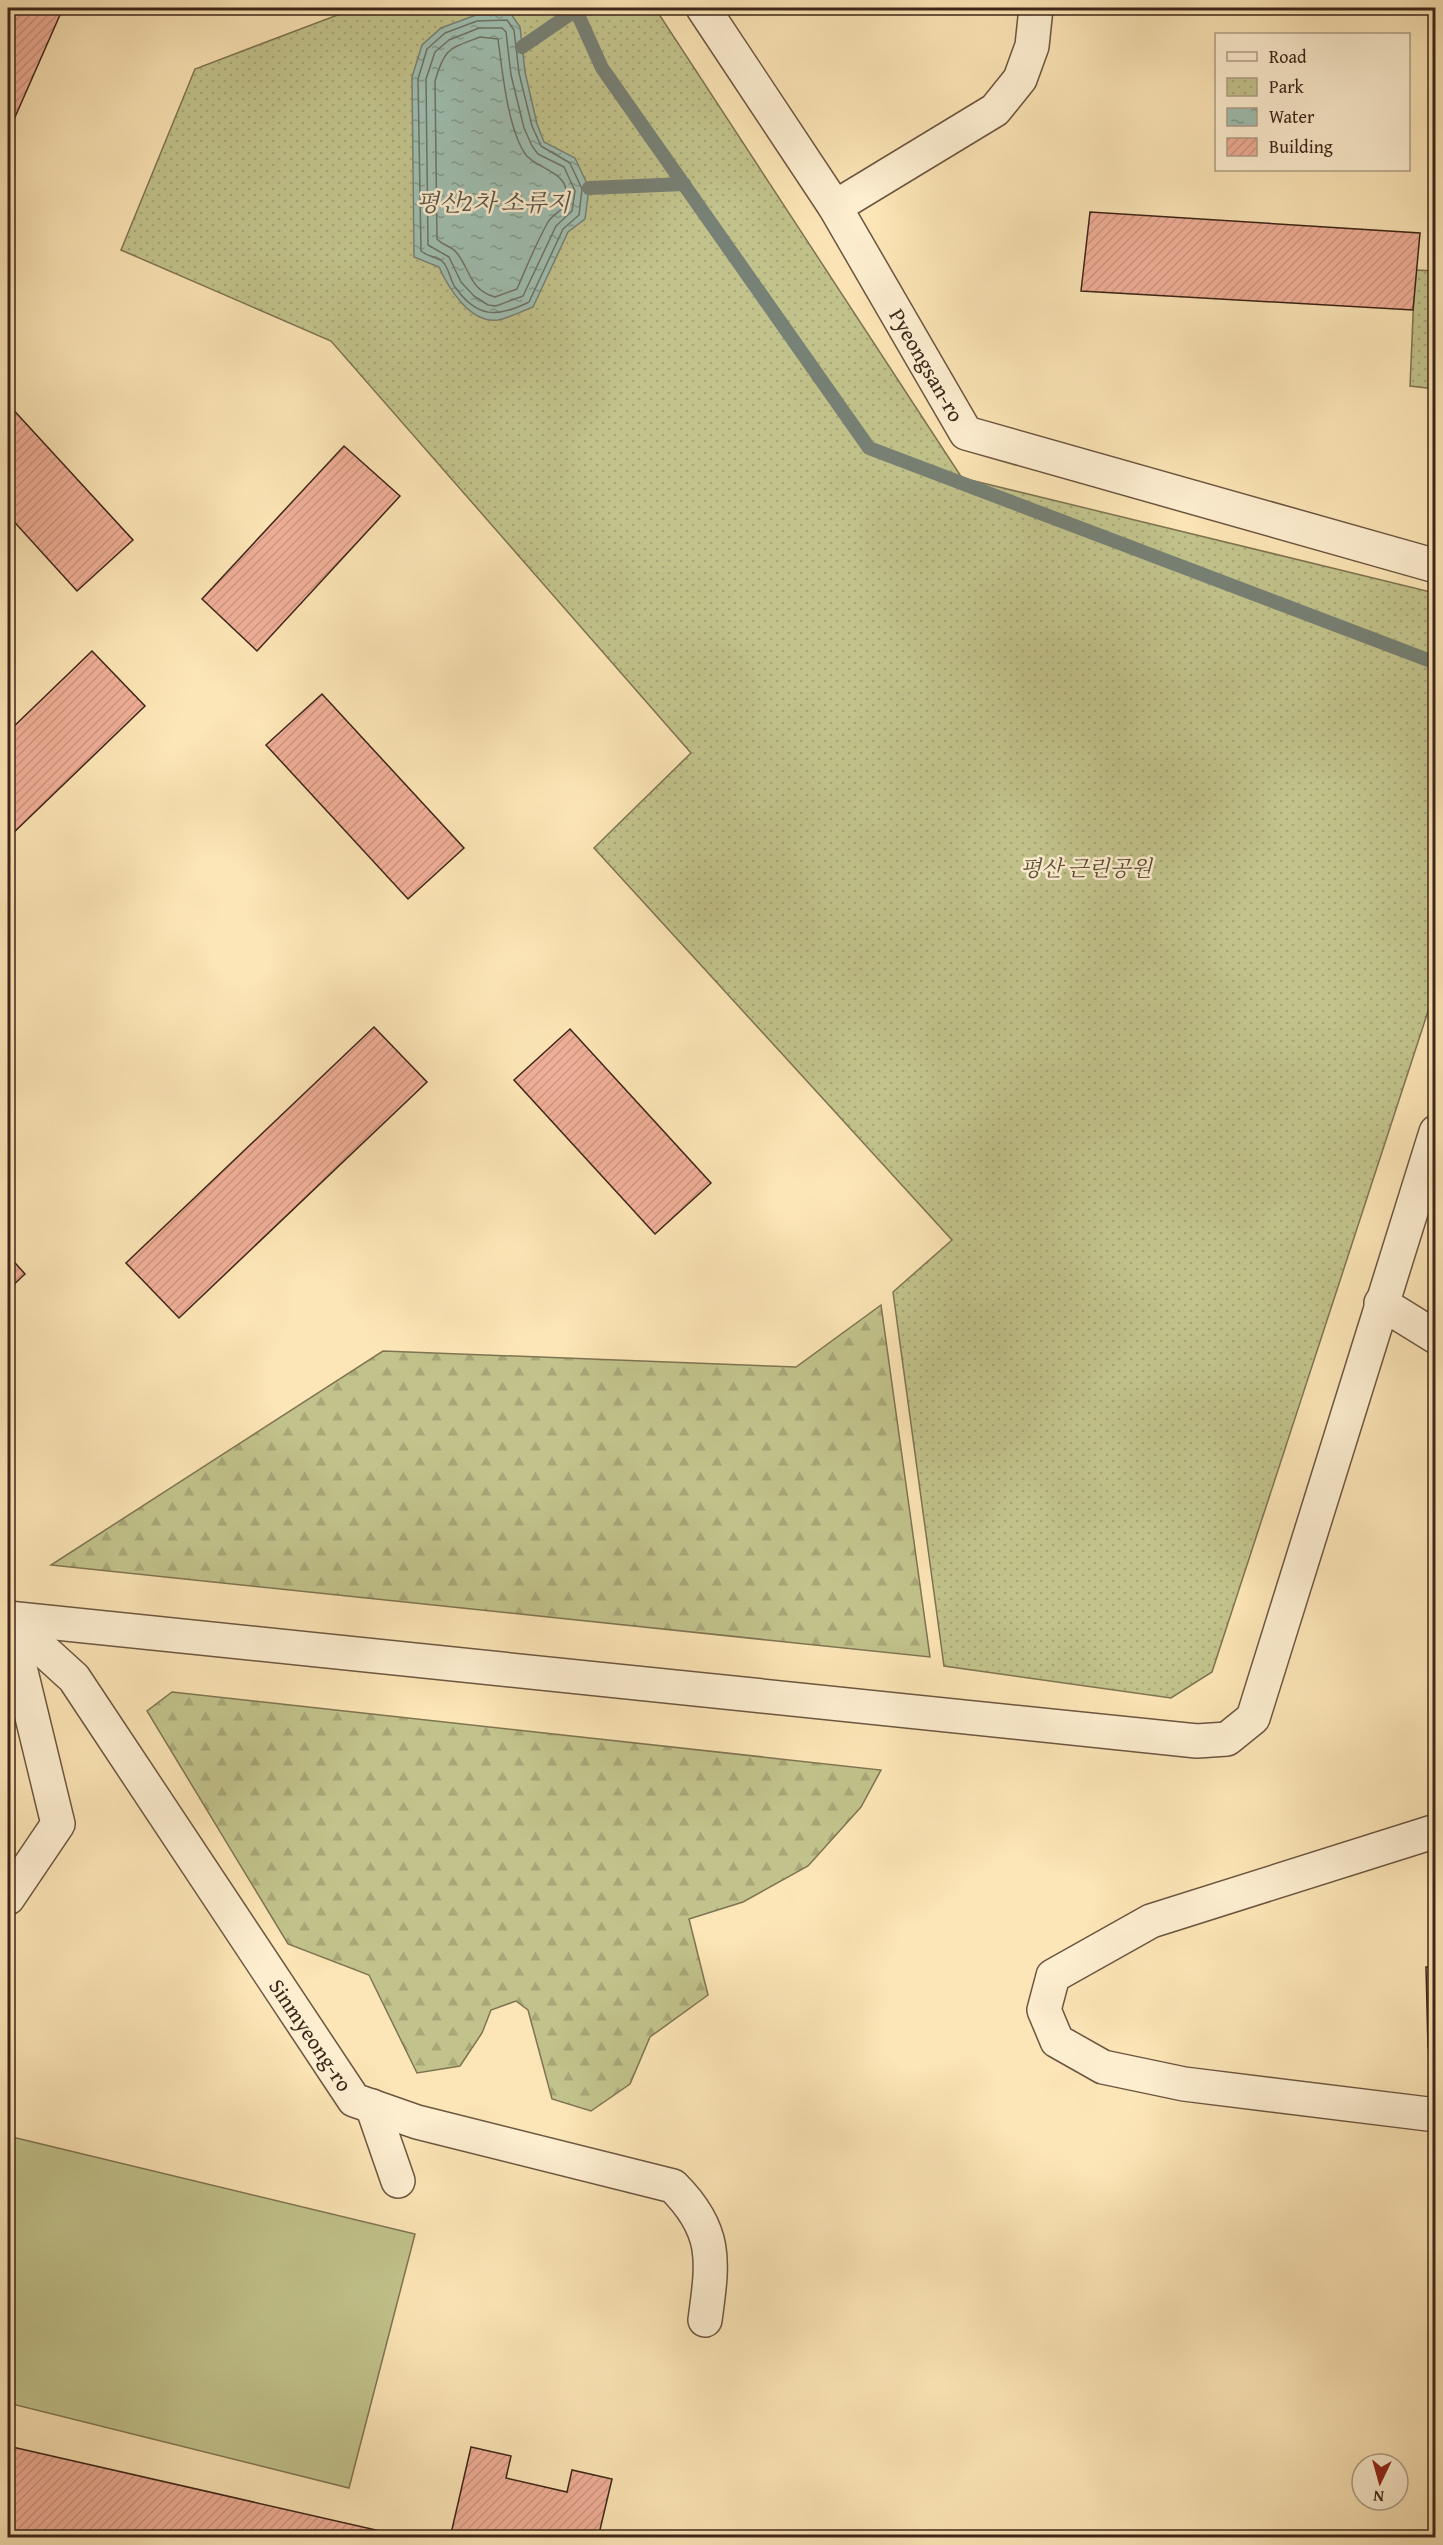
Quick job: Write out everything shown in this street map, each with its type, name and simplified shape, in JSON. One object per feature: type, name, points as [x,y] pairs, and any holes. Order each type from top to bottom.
[{"type":"street","name":"Pyeongsan-ro","points":[[703,8],[834,207],[966,433],[1436,566]]},
{"type":"street","points":[[834,207],[995,110],[1020,80],[1032,46],[1036,8]]},
{"type":"street","points":[[8,1898],[58,1824],[8,1618],[1197,1741],[1227,1739],[1252,1718],[1436,1132]]},
{"type":"street","points":[[1381,1303],[1436,1337]]},
{"type":"street","name":"Sinmyeong-ro","points":[[8,1618],[74,1678],[354,2100],[417,2121],[673,2186],[692,2205],[710,2242],[711,2273],[705,2320]]},
{"type":"street","points":[[1436,1831],[1151,1921],[1053,1976],[1044,2010],[1057,2041],[1103,2067],[1184,2084],[1436,2115]]},
{"type":"street","points":[[372,2106],[398,2181]]},
{"type":"green space","name":"평산 근린공원","points":[[356,8],[655,8],[962,478],[1435,593],[1435,990],[1212,1672],[1171,1698],[944,1666],[893,1292],[952,1240],[594,848],[691,753],[331,341],[121,250],[195,69]]},
{"type":"green space","points":[[1415,270],[1435,271],[1435,389],[1410,386]]},
{"type":"green space","points":[[881,1305],[930,1657],[51,1565],[383,1351],[796,1367]]},
{"type":"green space","points":[[172,1692],[881,1770],[861,1807],[808,1866],[743,1902],[689,1919],[708,1995],[650,2037],[630,2084],[591,2111],[552,2099],[528,2010],[516,2001],[491,2010],[482,2033],[460,2066],[417,2073],[369,1975],[288,1944],[147,1711]]},
{"type":"green space","points":[[8,2136],[415,2234],[349,2488],[8,2403]]},
{"type":"water","name":"평산2차 소류지","points":[[511,14],[520,27],[525,72],[537,124],[544,142],[575,158],[589,188],[585,219],[568,232],[533,307],[502,319],[488,320],[469,310],[461,302],[439,267],[414,257],[412,77],[422,45],[441,28],[476,15]]},
{"type":"building","points":[[8,8],[63,8],[8,133]]},
{"type":"building","points":[[1090,212],[1420,233],[1413,310],[1081,291]]},
{"type":"building","points":[[8,404],[133,540],[77,591],[8,515]]},
{"type":"building","points":[[344,446],[400,496],[257,651],[202,599]]},
{"type":"building","points":[[92,651],[145,706],[8,838],[8,732]]},
{"type":"building","points":[[322,694],[464,848],[408,899],[266,745]]},
{"type":"building","points":[[374,1027],[427,1082],[179,1318],[126,1263]]},
{"type":"building","points":[[570,1029],[711,1183],[655,1234],[514,1080]]},
{"type":"building","points":[[8,1255],[25,1274],[8,1290]]},
{"type":"building","points":[[1426,1967],[1436,1967],[1436,2048],[1428,2048]]},
{"type":"building","points":[[8,2446],[411,2538],[8,2538]]},
{"type":"building","points":[[471,2447],[511,2456],[506,2478],[567,2492],[572,2470],[612,2479],[598,2538],[450,2538]]},
{"type":"waterway","points":[[575,8],[602,68],[869,448],[1436,663]]},
{"type":"waterway","points":[[522,47],[576,10]]},
{"type":"waterway","points":[[589,188],[684,184]]}]
